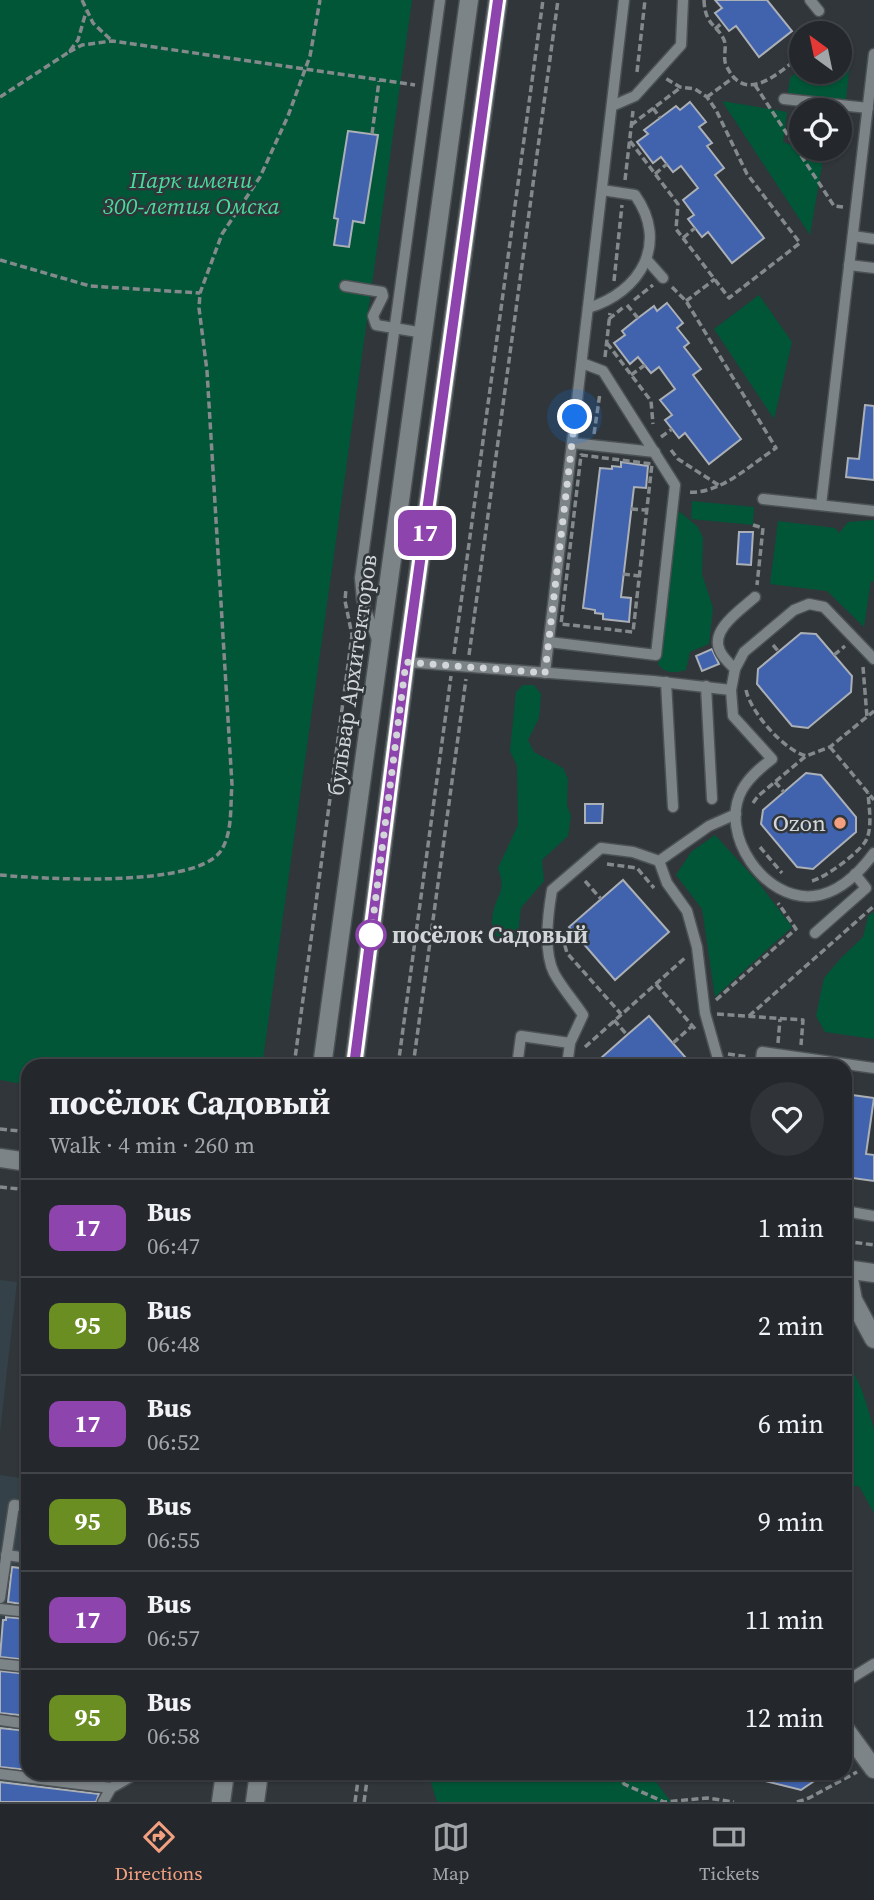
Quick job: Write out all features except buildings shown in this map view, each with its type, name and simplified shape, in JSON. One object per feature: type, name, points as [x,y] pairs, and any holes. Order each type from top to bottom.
[{"type":"main road","name":"бульвар Архитекторов","points":[[323,1059],[470,0]]},
{"type":"main road","points":[[355,1059],[406,662],[498,0]]},
{"type":"main road","points":[[0,1158],[21,1161]]},
{"type":"main road","points":[[852,1270],[874,1273]]},
{"type":"main road","points":[[852,1307],[874,1339]]},
{"type":"main road","points":[[852,1739],[872,1767]]},
{"type":"main road","points":[[220,1802],[224,1780]]},
{"type":"main road","points":[[256,1802],[258,1780]]},
{"type":"lane","points":[[380,648],[362,600],[360,578],[440,0]]},
{"type":"lane","points":[[545,673],[625,0]]},
{"type":"lane","points":[[612,106],[635,96],[681,46],[683,0]]},
{"type":"lane","points":[[810,0],[819,11]]},
{"type":"lane","points":[[821,505],[874,54]]},
{"type":"lane","points":[[784,99],[868,108]]},
{"type":"lane","points":[[588,308],[605,303],[629,286],[648,260],[651,238],[646,211],[635,195],[602,190]]},
{"type":"lane","points":[[853,236],[874,239]]},
{"type":"lane","points":[[648,260],[663,278]]},
{"type":"lane","points":[[849,265],[874,268]]},
{"type":"lane","points":[[345,286],[382,292],[383,296],[373,316],[373,321],[380,327],[424,333]]},
{"type":"lane","points":[[549,642],[656,655],[676,485],[603,371],[582,363]]},
{"type":"lane","points":[[572,443],[592,451],[655,452]]},
{"type":"lane","points":[[763,499],[874,511]]},
{"type":"lane","points":[[735,669],[719,650],[717,638],[723,626],[755,597]]},
{"type":"lane","points":[[874,658],[824,607],[808,604],[794,610],[744,652],[735,669],[731,690],[733,716],[772,759],[755,772],[741,792],[736,814],[738,835],[746,855],[769,883],[798,896],[816,896],[843,885],[874,853]]},
{"type":"lane","points":[[406,662],[666,682],[731,690]]},
{"type":"lane","points":[[666,682],[673,807]]},
{"type":"lane","points":[[706,686],[712,799]]},
{"type":"lane","points":[[659,861],[709,826],[736,814]]},
{"type":"lane","points":[[568,1059],[570,1043],[583,1015],[553,971],[547,916],[552,890],[601,848],[633,852],[659,861]]},
{"type":"lane","points":[[659,861],[667,883],[687,911],[697,947],[705,1013],[718,1059]]},
{"type":"lane","points":[[815,933],[866,888],[855,874]]},
{"type":"lane","points":[[518,1059],[522,1036],[570,1043]]},
{"type":"lane","points":[[761,1059],[762,1052],[813,1059]]},
{"type":"lane","points":[[852,1065],[874,1068]]},
{"type":"lane","points":[[852,1212],[874,1216]]},
{"type":"lane","points":[[0,1598],[14,1505],[21,1506]]},
{"type":"lane","points":[[6,1555],[21,1557]]},
{"type":"lane","points":[[0,1609],[21,1611]]},
{"type":"lane","points":[[0,1664],[21,1666]]},
{"type":"lane","points":[[852,1678],[874,1664]]},
{"type":"lane","points":[[0,1720],[21,1723]]},
{"type":"lane","points":[[0,1774],[21,1777]]},
{"type":"lane","points":[[48,1780],[111,1788]]},
{"type":"lane","points":[[103,1802],[111,1788],[125,1780]]},
{"type":"path","points":[[82,0],[86,12],[102,33],[112,41]]},
{"type":"path","points":[[0,875],[46,879],[176,873],[219,855],[229,835],[232,785],[200,293],[222,234],[260,177],[288,116],[310,56],[320,0]]},
{"type":"path","points":[[399,1059],[543,0]]},
{"type":"path","points":[[414,1059],[558,0]]},
{"type":"path","points":[[592,451],[646,0]]},
{"type":"path","points":[[704,0],[704,15],[724,41],[725,63],[734,77],[741,82],[755,85],[766,82],[789,65]]},
{"type":"path","points":[[69,52],[78,40],[86,12]]},
{"type":"path","points":[[715,29],[723,23]]},
{"type":"path","points":[[0,97],[82,45],[112,41],[416,85]]},
{"type":"path","points":[[629,141],[678,204],[676,229],[729,298],[800,243],[747,174],[707,97],[695,89],[680,88],[656,73]]},
{"type":"path","points":[[707,97],[734,77]]},
{"type":"path","points":[[372,134],[379,80]]},
{"type":"path","points":[[755,85],[834,206]]},
{"type":"path","points":[[631,125],[680,88]]},
{"type":"path","points":[[653,108],[660,118]]},
{"type":"path","points":[[655,174],[667,164]]},
{"type":"path","points":[[683,238],[695,228]]},
{"type":"path","points":[[0,260],[90,286],[200,293]]},
{"type":"path","points":[[663,278],[686,301],[776,447],[720,486],[696,493],[675,491]]},
{"type":"path","points":[[686,301],[715,279]]},
{"type":"path","points":[[627,305],[638,318]]},
{"type":"path","points":[[607,343],[651,401],[653,427]]},
{"type":"path","points":[[631,375],[645,365]]},
{"type":"path","points":[[661,438],[672,429]]},
{"type":"path","points":[[592,451],[652,464],[647,510],[633,632],[561,624],[581,455],[592,451]]},
{"type":"path","points":[[678,460],[720,486]]},
{"type":"path","points":[[631,509],[647,510]]},
{"type":"path","points":[[753,525],[763,528],[755,597]]},
{"type":"path","points":[[623,574],[639,576]]},
{"type":"path","points":[[296,1059],[352,635],[345,601]]},
{"type":"path","points":[[842,638],[847,644]]},
{"type":"path","points":[[834,655],[840,650]]},
{"type":"path","points":[[862,664],[867,717]]},
{"type":"path","points":[[746,684],[750,704],[787,747],[806,756]]},
{"type":"path","points":[[750,807],[758,796],[806,756],[830,747],[874,711]]},
{"type":"path","points":[[830,747],[874,800]]},
{"type":"path","points":[[775,782],[784,792]]},
{"type":"path","points":[[804,881],[825,877],[865,842],[869,827],[868,793]]},
{"type":"path","points":[[758,846],[785,876]]},
{"type":"path","points":[[605,864],[637,868]]},
{"type":"path","points":[[585,881],[601,899]]},
{"type":"path","points":[[749,1016],[874,906]]},
{"type":"path","points":[[563,924],[562,936],[567,953],[621,1014]]},
{"type":"path","points":[[713,1003],[796,929]]},
{"type":"path","points":[[583,1048],[697,947]]},
{"type":"path","points":[[656,984],[716,1052],[748,1059]]},
{"type":"path","points":[[705,1013],[803,1020],[800,1057]]},
{"type":"path","points":[[614,1020],[627,1035]]},
{"type":"path","points":[[673,1043],[692,1026]]},
{"type":"path","points":[[0,1129],[21,1131]]},
{"type":"path","points":[[0,1187],[21,1189]]},
{"type":"path","points":[[852,1242],[874,1245]]},
{"type":"path","points":[[852,1777],[872,1767]]},
{"type":"path","points":[[355,1802],[358,1780]]},
{"type":"path","points":[[364,1802],[367,1780]]},
{"type":"path","points":[[622,1780],[624,1784],[664,1802],[707,1798],[734,1802]]},
{"type":"path","points":[[797,1802],[846,1780]]},
{"type":"shaded area","points":[[0,1280],[17,1282],[0,1433]]},
{"type":"shaded area","points":[[0,1475],[21,1478],[21,1780],[120,1780],[104,1790],[100,1802],[0,1802]]},
{"type":"green space","name":"Парк имени 300-летия Омска","points":[[0,0],[412,0],[263,1059],[21,1059],[21,1084],[0,1080]]},
{"type":"green space","points":[[789,84],[848,84],[846,98],[788,93]]},
{"type":"green space","points":[[722,101],[787,112],[783,142],[789,144],[789,161],[823,161],[810,235]]},
{"type":"green space","points":[[759,295],[792,342],[774,419],[714,329]]},
{"type":"green space","points":[[692,501],[754,507],[753,525],[691,519]]},
{"type":"green space","points":[[680,512],[698,527],[703,538],[702,574],[713,608],[709,644],[690,652],[686,670],[674,672],[664,670],[658,664],[668,611],[666,588],[674,514]]},
{"type":"green space","points":[[874,520],[874,582],[871,581],[864,627],[827,591],[770,584],[778,521],[835,528],[839,533],[848,522]]},
{"type":"green space","points":[[523,685],[534,685],[541,694],[539,718],[528,740],[534,752],[563,768],[568,779],[567,805],[571,816],[568,836],[542,860],[544,881],[521,908],[517,942],[508,942],[501,940],[494,932],[492,920],[502,887],[498,868],[518,825],[517,766],[510,751],[516,692]]},
{"type":"green space","points":[[715,835],[758,882],[792,927],[715,997],[702,909],[676,875],[691,852]]},
{"type":"green space","points":[[874,912],[874,1039],[825,1032],[816,1016],[824,978],[863,937],[868,916]]},
{"type":"green space","points":[[852,1373],[863,1393],[874,1429],[874,1513],[859,1486],[852,1486]]},
{"type":"green space","points":[[430,1780],[655,1780],[671,1802],[437,1802]]},
{"type":"bus line","name":"17","points":[[355,1059],[406,662],[498,0]]},
{"type":"place","name":"Ozon","points":[[840,823]]},
{"type":"place","name":"посёлок Садовый","points":[[371,935]]},
{"type":"route","points":[[371,935],[406,662],[545,673],[575,417]]}]
